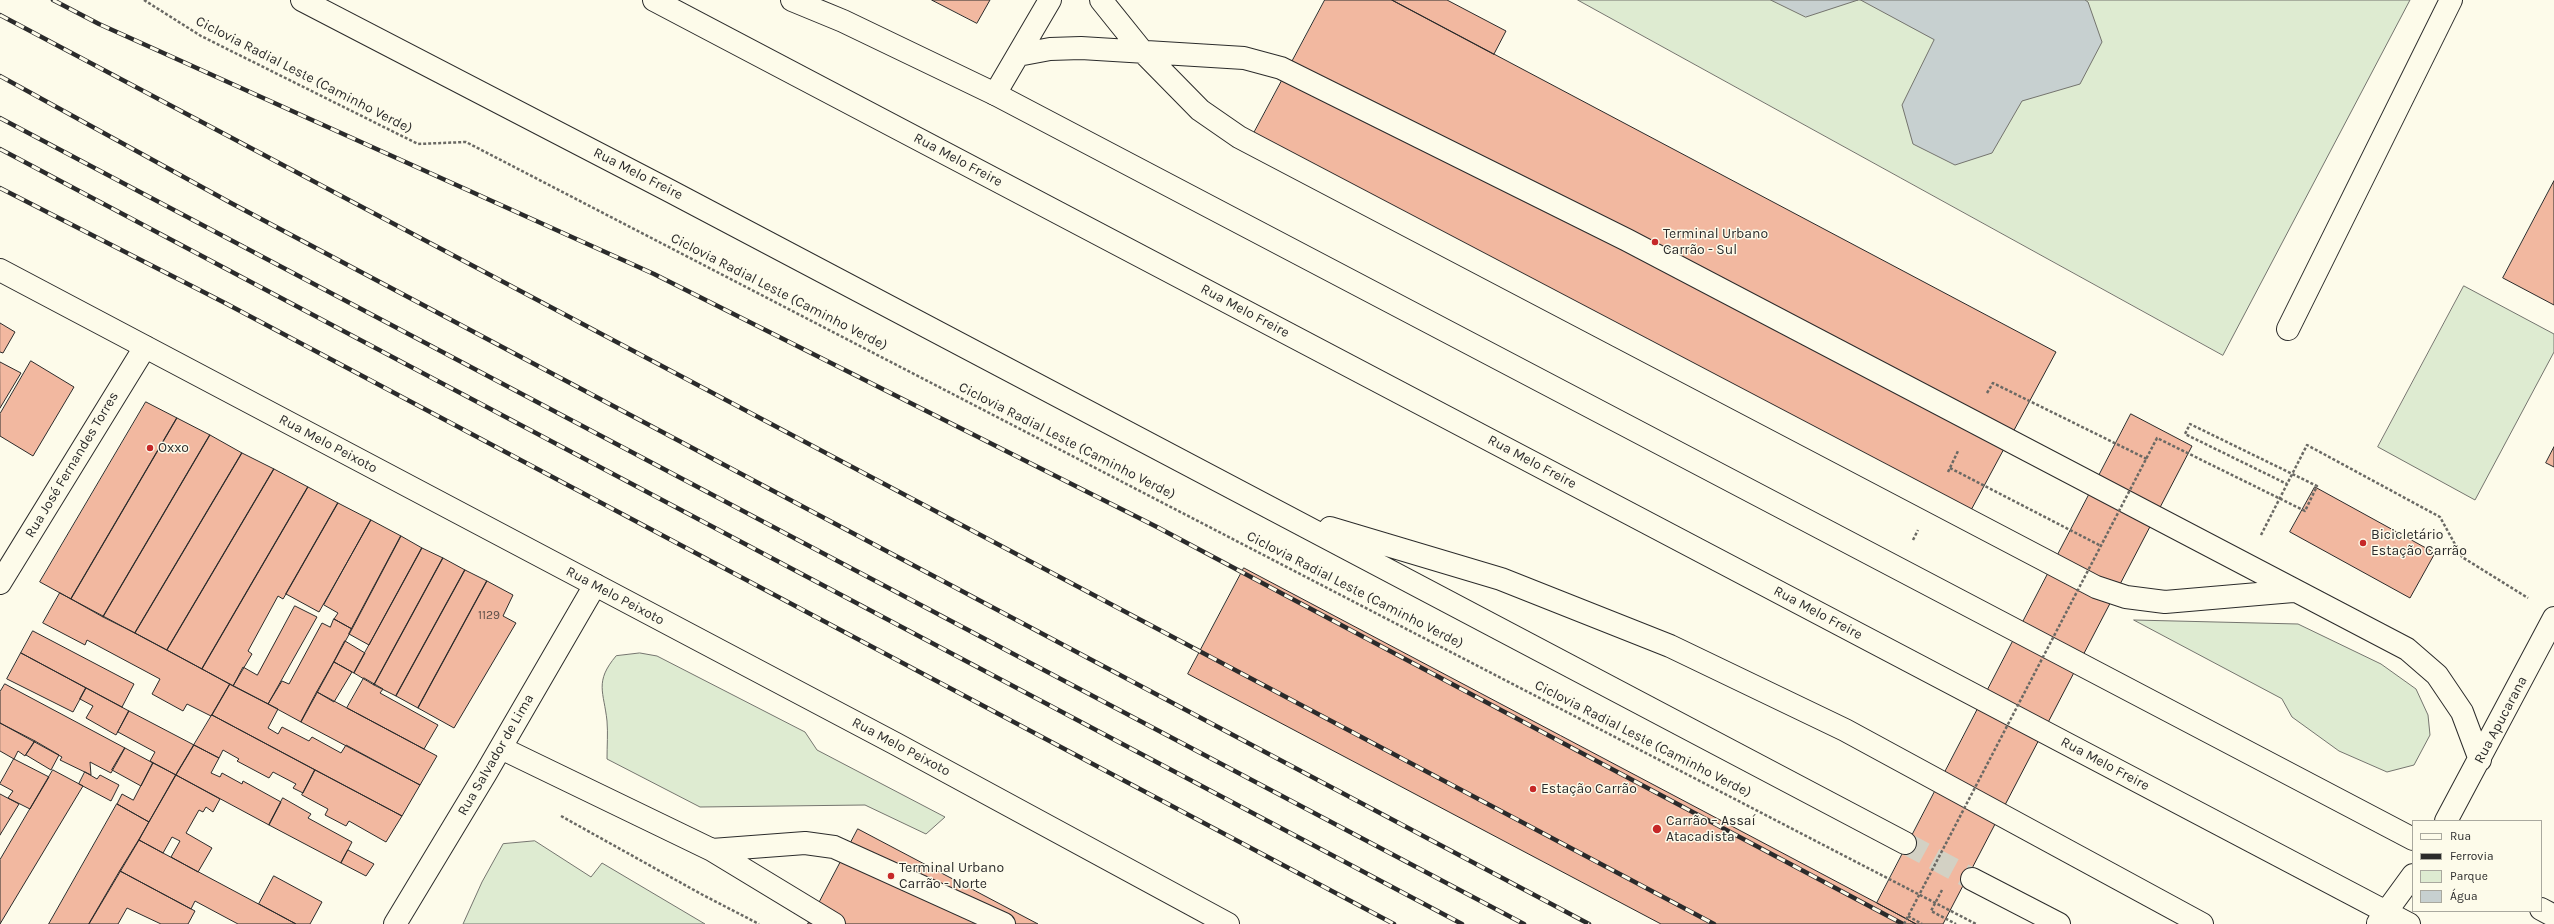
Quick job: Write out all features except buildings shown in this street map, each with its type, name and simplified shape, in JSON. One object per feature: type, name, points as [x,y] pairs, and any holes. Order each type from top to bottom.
[{"type":"main road","name":"Rua Melo Freire","points":[[302,0],[1284,514],[1906,843]]},
{"type":"main road","name":"Rua Melo Freire","points":[[654,0],[2382,918],[2409,924]]},
{"type":"main road","points":[[792,0],[843,21],[995,94],[2412,838]]},
{"type":"main road","points":[[995,94],[1050,0]]},
{"type":"main road","points":[[1101,0],[1142,51],[1200,110],[1239,137],[2096,587],[2126,597],[2165,602],[2294,591]]},
{"type":"main road","points":[[2288,329],[2451,0]]},
{"type":"main road","points":[[1018,55],[1050,49],[1081,48],[1142,51],[1244,58],[1281,68],[1627,240],[2245,566],[2407,649],[2437,675],[2462,712],[2480,760]]},
{"type":"main road","name":"Rua Melo Peixoto","points":[[0,270],[595,585],[1228,924]]},
{"type":"main road","name":"Rua José Fernandes Torres","points":[[0,583],[145,347]]},
{"type":"main road","points":[[1284,514],[1501,579],[1670,646],[1845,730],[2202,924]]},
{"type":"main road","name":"Rua Salvador de Lima","points":[[395,924],[501,748],[595,585]]},
{"type":"main road","name":"Rua Apucarana","points":[[2447,820],[2480,760],[2554,618]]},
{"type":"main road","points":[[501,748],[712,850],[834,924]]},
{"type":"main road","points":[[712,850],[805,843],[834,847],[1004,924]]},
{"type":"main road","points":[[2382,918],[2412,876]]},
{"type":"main road","points":[[1972,879],[2059,924]]},
{"type":"main road","points":[[2542,910],[2554,916]]},
{"type":"path","name":"Ciclovia Radial Leste (Caminho Verde)","points":[[144,0],[201,36],[418,144],[466,142],[1976,924]]},
{"type":"path","points":[[1993,383],[2147,460]]},
{"type":"path","points":[[1904,924],[2147,460],[2157,438],[2306,511],[2317,486],[2190,424],[2185,434],[2287,484]]},
{"type":"path","points":[[2245,566],[2307,445],[2440,516],[2462,557],[2534,602]]},
{"type":"path","points":[[1950,468],[2101,546]]},
{"type":"path","points":[[555,812],[700,894],[759,924]]},
{"type":"path","points":[[1931,911],[1956,924]]},
{"type":"path","points":[[1908,916],[1922,924]]},
{"type":"green space","points":[[1578,0],[2410,0],[2223,355]]},
{"type":"green space","points":[[2464,286],[2554,334],[2554,352],[2475,500],[2378,447]]},
{"type":"green space","points":[[2134,620],[2298,624],[2381,664],[2416,689],[2428,715],[2430,735],[2414,765],[2387,772],[2339,751],[2292,717],[2282,699]]},
{"type":"green space","points":[[640,653],[657,656],[805,732],[817,750],[945,817],[926,834],[865,805],[700,807],[607,759],[607,721],[602,687],[605,673],[616,656]]},
{"type":"green space","points":[[535,841],[591,877],[602,863],[705,924],[463,924],[482,882],[503,844]]},
{"type":"water","points":[[1771,0],[1858,0],[1806,17]]},
{"type":"water","points":[[1861,0],[2085,0],[2088,2],[2102,42],[2080,84],[2022,101],[1992,153],[1955,165],[1913,144],[1902,105],[1934,40]]},
{"type":"tunnel","points":[[1905,843],[1972,879]]},
{"type":"railway","points":[[53,0],[99,24],[654,274],[1157,527],[1903,924]]},
{"type":"railway","points":[[0,15],[1714,924]]},
{"type":"railway","points":[[0,76],[231,203],[1589,924]]},
{"type":"railway","points":[[0,118],[1524,924]]},
{"type":"railway","points":[[0,149],[1462,924]]},
{"type":"railway","points":[[0,188],[225,303],[1394,924]]},
{"type":"place","name":"Terminal Urbano Carrão - Sul","points":[[1655,242]]},
{"type":"place","name":"Oxxo","points":[[150,448]]},
{"type":"place","name":"Bicicletário Estação Carrão","points":[[2363,543]]},
{"type":"place","name":"Estação Carrão","points":[[1533,789]]},
{"type":"place","name":"Carrão – Assaí Atacadista","points":[[1657,829]]},
{"type":"place","name":"Terminal Urbano Carrão - Norte","points":[[891,876]]}]
